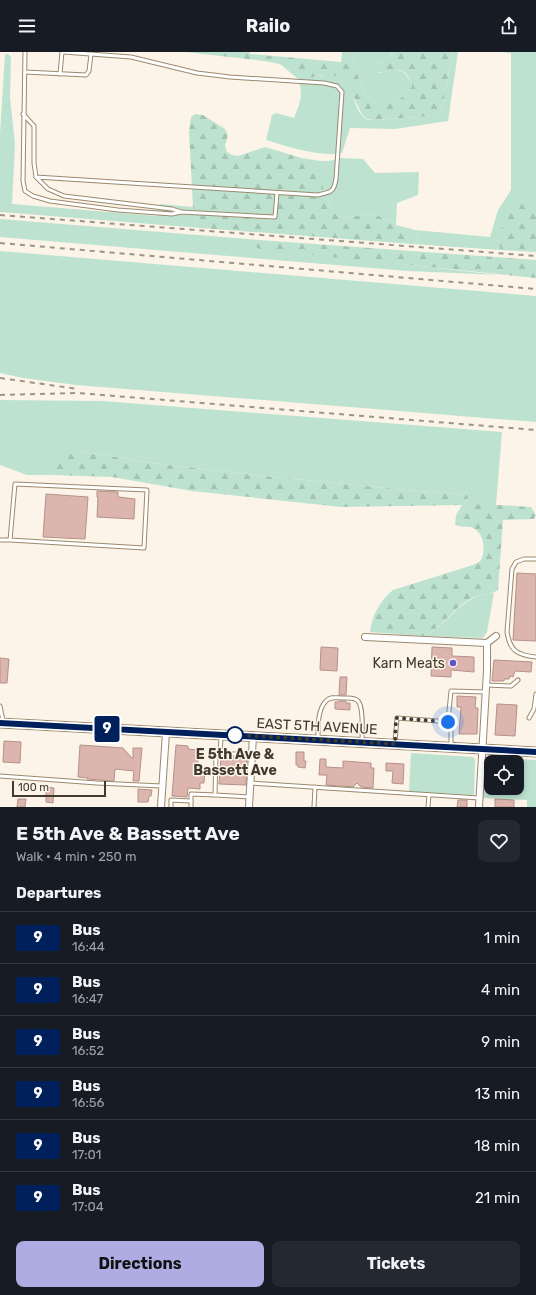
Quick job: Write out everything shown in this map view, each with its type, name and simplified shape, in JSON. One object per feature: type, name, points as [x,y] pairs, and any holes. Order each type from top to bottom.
[{"type":"main road","name":"EAST 5TH AVENUE","points":[[2,723],[536,752]]},
{"type":"street","points":[[365,637],[487,643],[496,636]]},
{"type":"street","points":[[479,807],[486,692],[487,643]]},
{"type":"street","points":[[161,807],[166,732]]},
{"type":"street","points":[[250,807],[253,736]]},
{"type":"lane","points":[[25,52],[25,191],[33,196],[50,201],[118,210],[172,214],[181,212]]},
{"type":"lane","points":[[36,177],[318,195],[330,193],[334,188],[336,179],[342,92],[337,86],[324,83],[230,77],[197,73],[131,57],[62,52],[60,74]]},
{"type":"lane","points":[[24,72],[86,75],[90,71],[91,54]]},
{"type":"lane","points":[[24,114],[34,126],[34,163],[36,177],[48,190],[64,196],[166,208],[181,212],[275,217],[277,192]]},
{"type":"lane","points":[[0,540],[144,548],[147,490],[15,484],[10,540]]},
{"type":"lane","points":[[536,559],[524,559],[516,562],[512,569],[507,632],[508,641],[513,650],[523,656],[536,657]]},
{"type":"lane","points":[[486,685],[511,686],[518,680]]},
{"type":"lane","points":[[448,722],[451,691],[486,692]]},
{"type":"lane","points":[[529,718],[534,709],[536,694]]},
{"type":"lane","points":[[318,740],[318,722],[322,710],[326,701],[333,697],[354,699],[358,701],[361,713],[362,742]]},
{"type":"lane","points":[[0,706],[2,723]]},
{"type":"lane","points":[[395,744],[396,718],[452,722],[450,747]]},
{"type":"lane","points":[[220,754],[221,735]]},
{"type":"lane","points":[[215,795],[216,753],[252,755]]},
{"type":"lane","points":[[0,776],[97,784],[162,786]]},
{"type":"lane","points":[[251,783],[479,798]]},
{"type":"lane","points":[[314,807],[315,787]]},
{"type":"lane","points":[[191,807],[192,794],[250,797]]},
{"type":"lane","points":[[428,807],[429,795]]},
{"type":"lane","points":[[171,807],[171,800],[191,801]]},
{"type":"green space","points":[[185,52],[250,52],[250,54],[341,62],[342,52],[353,52],[354,66],[365,95],[375,103],[389,103],[403,97],[412,87],[411,82],[407,75],[400,70],[383,72],[374,71],[374,66],[376,64],[390,57],[394,52],[453,52],[442,108],[438,114],[433,116],[375,120],[367,119],[362,115],[349,87],[342,78],[321,75],[298,79],[280,64]]},
{"type":"green space","points":[[353,52],[394,52],[387,59],[377,63],[378,73],[395,70],[402,71],[411,81],[412,87],[403,97],[389,103],[375,103],[365,95],[354,66]]},
{"type":"green space","points":[[453,52],[458,52],[448,121],[395,129],[350,128],[342,153],[333,154],[313,152],[266,140],[272,115],[276,113],[294,118],[301,95],[298,79],[323,75],[333,75],[344,79],[351,89],[361,115],[367,119],[375,120],[433,116],[438,114],[442,108]]},
{"type":"green space","points":[[501,52],[536,52],[536,202],[524,203],[511,212],[500,239],[500,250],[412,244],[417,240],[419,235],[415,230],[490,237],[498,210],[511,190],[511,53]]},
{"type":"green space","points":[[5,54],[8,54],[11,57],[10,98],[15,144],[12,204],[158,216],[160,204],[193,207],[199,222],[204,226],[213,229],[0,212],[0,134]]},
{"type":"green space","points":[[195,114],[203,115],[225,129],[228,135],[225,146],[227,152],[232,155],[238,156],[265,147],[302,158],[316,170],[332,209],[337,215],[345,218],[366,214],[379,216],[396,225],[415,230],[419,235],[417,240],[412,244],[213,229],[201,226],[198,222],[193,207],[189,132],[191,117]]},
{"type":"green space","points":[[302,158],[320,161],[341,158],[363,159],[375,173],[419,172],[418,195],[397,203],[396,225],[379,216],[366,214],[344,218],[337,215],[332,209],[316,171]]},
{"type":"green space","points":[[529,201],[536,202],[536,252],[500,250],[499,239],[504,222],[510,213],[521,204]]},
{"type":"green space","points":[[0,219],[260,240],[256,244],[402,264],[499,275],[408,271],[0,237]]},
{"type":"green space","points":[[260,240],[536,260],[536,278],[263,250],[257,248],[256,244]]},
{"type":"green space","points":[[0,251],[536,296],[536,422],[76,385],[23,378],[0,373]]},
{"type":"green space","points":[[0,400],[103,401],[502,432],[496,505],[473,505],[456,515],[462,505],[469,500],[467,495],[255,475],[152,463],[78,452],[46,469],[52,475],[27,475],[0,465]]},
{"type":"green space","points":[[78,452],[152,463],[255,475],[467,495],[469,500],[462,505],[341,507],[192,491],[112,477],[52,475],[46,469],[45,465],[52,459]]},
{"type":"green space","points":[[482,504],[531,507],[536,515],[534,519],[503,520],[498,590],[474,597],[467,601],[437,628],[423,636],[370,632],[377,609],[388,594],[393,590],[473,565],[481,560],[484,547],[480,534],[473,528],[455,524],[456,515],[473,505]]},
{"type":"green space","points":[[494,593],[487,632],[483,638],[423,636],[437,628],[466,602],[481,595]]},
{"type":"green space","points":[[411,753],[473,757],[475,760],[474,795],[409,792]]},
{"type":"green space","points":[[524,759],[536,760],[536,807],[527,807],[527,800],[483,798],[484,787],[484,795],[524,795]]},
{"type":"building","points":[[97,491],[118,492],[118,497],[135,499],[134,519],[97,517]]},
{"type":"building","points":[[46,494],[88,497],[85,539],[43,537]]},
{"type":"building","points":[[517,573],[536,574],[536,641],[513,640]]},
{"type":"building","points":[[321,647],[338,648],[337,671],[320,670]]},
{"type":"building","name":"Karn Meats","points":[[432,647],[452,648],[452,656],[474,657],[474,672],[451,670],[451,677],[431,676]]},
{"type":"building","points":[[0,658],[9,659],[7,683],[0,683]]},
{"type":"building","points":[[494,660],[532,662],[531,672],[515,671],[513,677],[510,676],[509,679],[504,679],[504,681],[492,681]]},
{"type":"building","points":[[340,677],[347,677],[346,695],[339,695]]},
{"type":"building","points":[[457,696],[476,697],[475,708],[478,708],[477,734],[459,734],[461,707],[457,707]]},
{"type":"building","points":[[346,701],[346,703],[350,703],[350,710],[335,709],[335,702]]},
{"type":"building","points":[[497,704],[517,705],[515,736],[495,735]]},
{"type":"building","points":[[4,741],[21,742],[20,763],[3,762]]},
{"type":"building","points":[[80,745],[123,748],[133,759],[133,748],[142,748],[139,781],[133,781],[134,771],[115,769],[114,781],[78,777]]},
{"type":"building","points":[[176,745],[188,746],[188,749],[199,750],[197,769],[205,770],[204,783],[200,783],[200,789],[188,788],[187,797],[172,796]]},
{"type":"building","points":[[296,752],[304,752],[304,761],[306,761],[305,768],[298,767],[298,765],[296,765]]},
{"type":"building","points":[[221,757],[247,758],[246,785],[219,784]]},
{"type":"building","points":[[320,759],[326,759],[326,767],[343,768],[343,761],[371,763],[371,768],[374,768],[373,788],[361,787],[357,783],[353,787],[326,785],[327,775],[319,775]]},
{"type":"building","points":[[386,763],[404,764],[403,784],[392,783],[393,771],[386,771]]},
{"type":"building","points":[[46,787],[54,788],[53,803],[46,802]]},
{"type":"building","points":[[138,789],[152,790],[148,802],[138,802]]},
{"type":"building","points":[[18,799],[26,799],[25,807],[17,807]]},
{"type":"building","points":[[495,799],[514,800],[514,807],[495,807]]},
{"type":"building","points":[[458,800],[467,800],[467,807],[457,807]]},
{"type":"railway","points":[[0,215],[536,256]]},
{"type":"railway","points":[[0,243],[536,289]]},
{"type":"railway","points":[[0,378],[78,389]]},
{"type":"railway","points":[[0,395],[78,393],[536,430]]},
{"type":"bus line","name":"9","points":[[0,723],[536,752]]},
{"type":"place","name":"Karn Meats","points":[[453,663]]},
{"type":"place","name":"E 5th Ave & Bassett Ave","points":[[235,735]]},
{"type":"route","points":[[235,735],[395,744],[396,718],[448,722]]}]
